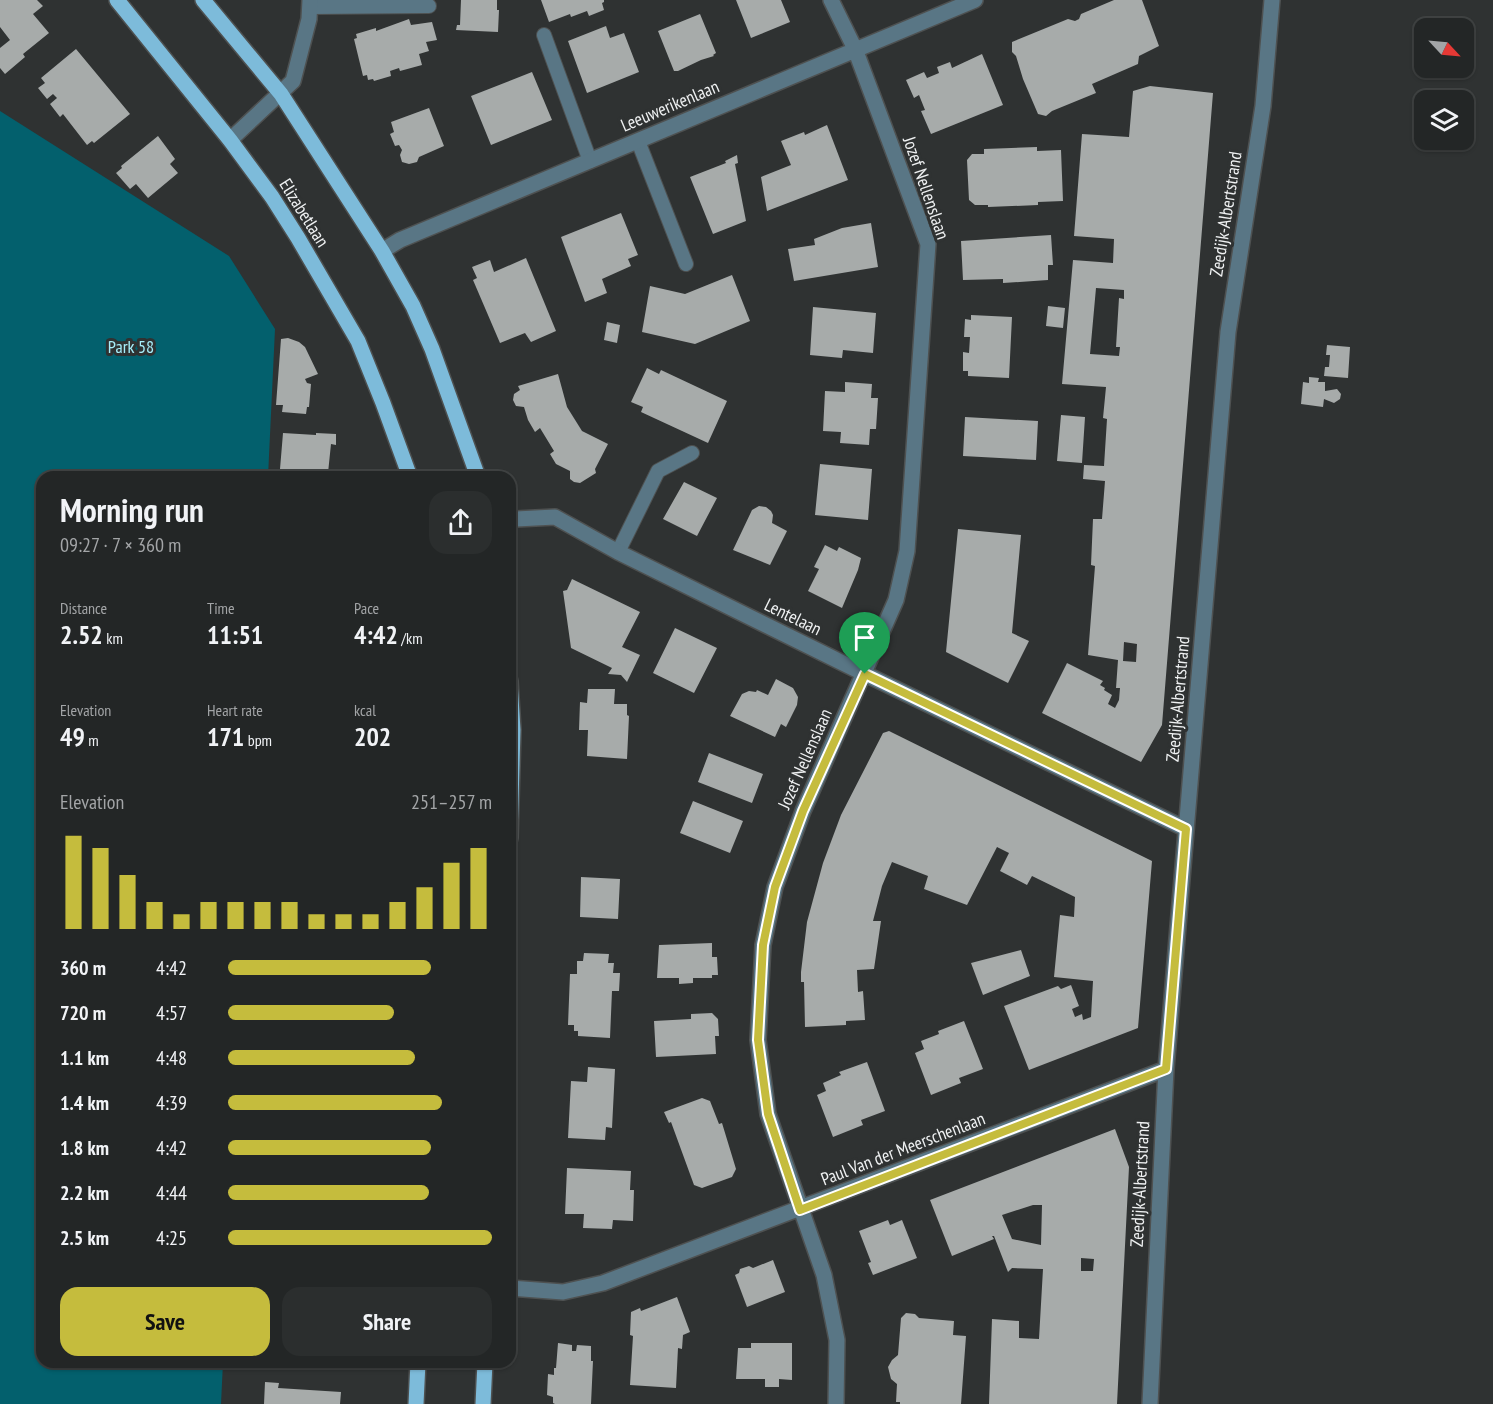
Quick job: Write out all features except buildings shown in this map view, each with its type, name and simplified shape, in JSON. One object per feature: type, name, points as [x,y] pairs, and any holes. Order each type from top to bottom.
[{"type":"main road","name":"Elizabetlaan","points":[[117,0],[230,140],[272,197],[358,341],[384,403],[408,471]]},
{"type":"main road","points":[[203,0],[281,94],[382,250],[413,306],[432,349],[476,471]]},
{"type":"main road","points":[[416,1404],[418,1368]]},
{"type":"main road","points":[[483,1404],[484,1368]]},
{"type":"street","name":"Jozef Nellenslaan","points":[[831,0],[855,49],[928,244],[908,551],[896,600],[803,811],[775,887],[763,945],[758,1040],[768,1114],[824,1275],[837,1340],[836,1404]]},
{"type":"street","name":"Leeuwerikenlaan","points":[[382,250],[400,240],[975,0]]},
{"type":"street","name":"Zeedijk-Albertstrand","points":[[1150,1404],[1166,1069],[1228,332],[1263,106],[1272,0]]},
{"type":"street","points":[[230,140],[293,81],[303,44],[310,3]]},
{"type":"street","name":"Lentelaan","points":[[516,519],[555,517],[618,552],[1186,829]]},
{"type":"street","name":"Paul Van der Meerschenlaan","points":[[516,1288],[563,1292],[603,1283],[1166,1069]]},
{"type":"lane","points":[[310,3],[429,6]]},
{"type":"lane","points":[[544,36],[590,161]]},
{"type":"lane","points":[[638,141],[686,264]]},
{"type":"lane","points":[[618,552],[658,471],[692,453]]},
{"type":"green space","name":"Park 58","points":[[0,111],[229,256],[275,329],[268,471],[36,471],[36,1368],[223,1368],[221,1404],[0,1404]]},
{"type":"route","points":[[865,674],[1186,829],[1166,1069],[800,1210],[768,1114],[758,1040],[763,945],[775,887],[803,811],[865,674]]}]
